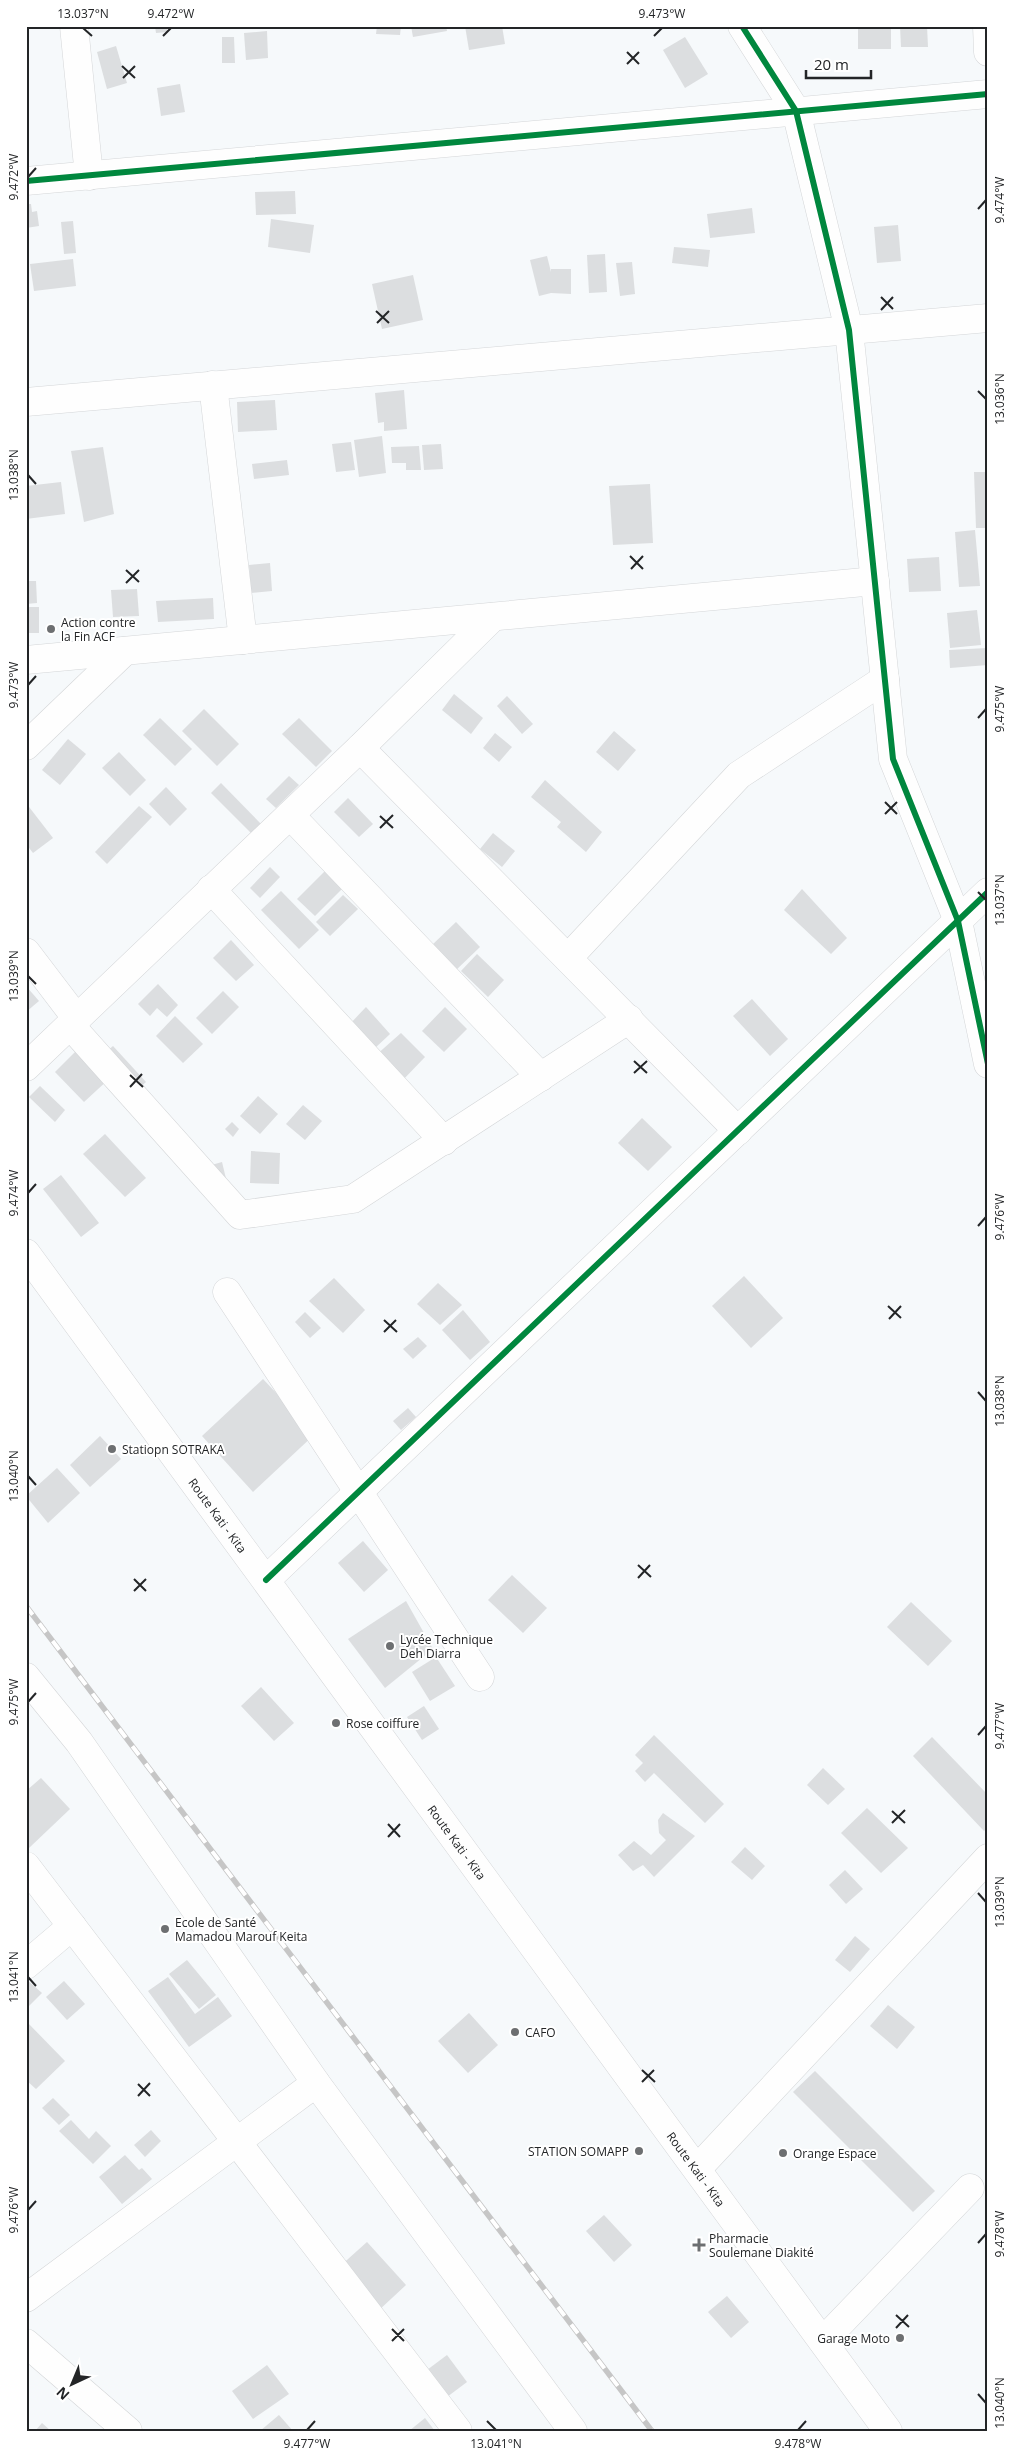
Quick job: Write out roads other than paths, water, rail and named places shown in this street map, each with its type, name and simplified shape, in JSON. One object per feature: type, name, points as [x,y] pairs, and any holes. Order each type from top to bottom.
[{"type":"street","points":[[74,26],[89,176]]},
{"type":"street","points":[[742,26],[796,111],[849,330],[893,759],[958,921],[988,1064]]},
{"type":"street","points":[[987,26],[988,52]]},
{"type":"street","points":[[26,181],[988,94]]},
{"type":"street","points":[[26,402],[988,318]]},
{"type":"street","points":[[213,385],[243,640]]},
{"type":"street","points":[[26,660],[875,581]]},
{"type":"street","points":[[26,1067],[360,748],[493,617]]},
{"type":"street","points":[[26,746],[126,651]]},
{"type":"street","points":[[568,958],[740,775],[885,679]]},
{"type":"street","points":[[360,748],[738,1131]]},
{"type":"street","points":[[290,815],[541,1077]]},
{"type":"street","points":[[211,889],[444,1141]]},
{"type":"street","points":[[266,1580],[988,892]]},
{"type":"street","points":[[26,952],[74,1022],[240,1215],[352,1200],[629,1019]]},
{"type":"street","name":"Route Kati - Kita","points":[[26,1253],[698,2168],[888,2431]]},
{"type":"street","points":[[227,1292],[480,1677]]},
{"type":"street","points":[[26,1677],[79,1742],[316,2083],[564,2427]]},
{"type":"street","points":[[698,2168],[988,1858]]},
{"type":"street","points":[[26,1866],[458,2431]]},
{"type":"street","points":[[26,1965],[72,1926]]},
{"type":"street","points":[[26,2298],[316,2083]]},
{"type":"street","points":[[823,2341],[970,2188]]},
{"type":"street","points":[[26,2343],[128,2431]]},
{"type":"railway","points":[[26,1606],[652,2431]]},
{"type":"place","name":"Action contre la Fin ACF","points":[[51,629]]},
{"type":"place","name":"Statiopn SOTRAKA","points":[[112,1449]]},
{"type":"place","name":"Lycée Technique Deh Diarra","points":[[390,1646]]},
{"type":"place","name":"Rose coiffure","points":[[336,1723]]},
{"type":"place","name":"Ecole de Santé Mamadou Marouf Keita","points":[[165,1929]]},
{"type":"place","name":"CAFO","points":[[515,2032]]},
{"type":"place","name":"STATION SOMAPP","points":[[639,2151]]},
{"type":"place","name":"Orange Espace","points":[[783,2153]]},
{"type":"place","name":"Pharmacie Soulemane Diakité","points":[[699,2245]]},
{"type":"place","name":"Garage Moto","points":[[900,2338]]}]
